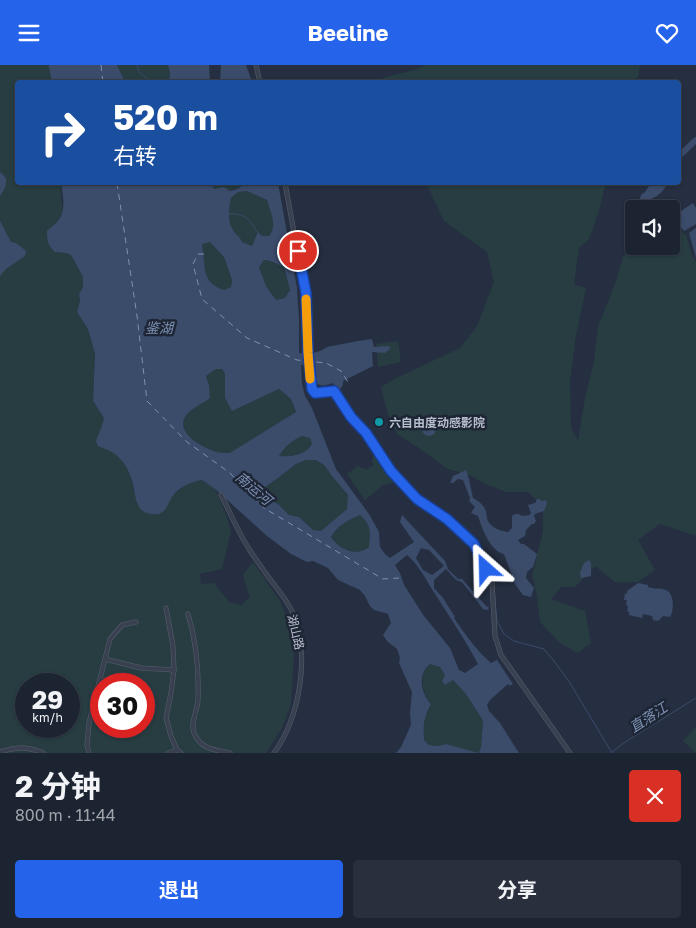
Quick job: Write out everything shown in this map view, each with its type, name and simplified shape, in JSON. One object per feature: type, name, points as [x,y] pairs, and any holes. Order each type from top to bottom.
[{"type":"street","points":[[256,65],[259,80]]},
{"type":"street","points":[[285,185],[306,293],[308,353],[312,389],[315,393],[334,391],[351,417],[366,433],[391,471],[401,482],[417,499],[447,519],[474,544],[492,582],[494,636],[500,655],[570,753]]},
{"type":"street","name":"湖山路","points":[[221,495],[250,550],[293,613],[300,638],[302,655],[300,685],[286,736],[274,753]]},
{"type":"street","points":[[166,608],[173,646],[174,670],[166,718],[171,736],[179,751],[168,753]]},
{"type":"street","points":[[188,614],[197,663],[198,701],[193,725],[195,734],[200,743],[211,749],[230,753]]},
{"type":"street","points":[[89,753],[87,745],[89,723],[110,639],[122,625],[136,622]]},
{"type":"street","points":[[105,659],[142,669],[174,670]]},
{"type":"street","points":[[0,752],[22,747],[43,753]]},
{"type":"green space","points":[[0,65],[50,65],[51,80],[15,80],[15,185],[60,185],[63,212],[57,223],[55,252],[71,255],[83,277],[83,287],[79,294],[80,301],[77,312],[88,329],[95,354],[93,401],[104,418],[98,446],[111,451],[119,457],[127,469],[138,506],[174,494],[188,483],[202,480],[215,489],[231,531],[222,569],[200,574],[201,584],[214,583],[229,602],[241,605],[250,597],[243,575],[253,562],[280,601],[291,627],[294,653],[291,704],[282,728],[266,753],[0,753]]},
{"type":"green space","points":[[117,65],[168,65],[170,73],[169,80],[124,80]]},
{"type":"green space","points":[[425,65],[640,65],[638,77],[634,80],[379,80]]},
{"type":"green space","points":[[212,185],[243,185],[228,190],[214,189]]},
{"type":"green space","points":[[427,185],[607,185],[589,239],[579,248],[574,284],[586,288],[576,335],[570,381],[571,428],[578,440],[585,398],[594,362],[598,327],[615,284],[623,257],[625,254],[680,255],[680,229],[686,235],[696,261],[696,536],[660,524],[638,540],[655,570],[638,582],[615,582],[595,566],[575,587],[561,587],[551,599],[585,611],[591,643],[578,653],[560,643],[540,622],[537,595],[532,576],[543,531],[543,507],[528,492],[506,492],[471,476],[446,468],[397,434],[387,411],[381,387],[460,348],[477,326],[494,282],[487,252],[444,221]]},
{"type":"green space","points":[[247,191],[267,200],[273,223],[270,236],[262,236],[252,246],[242,242],[233,230],[229,219],[231,198],[238,192]]},
{"type":"green space","points":[[210,241],[224,257],[232,280],[231,287],[224,290],[216,287],[211,282],[205,271],[202,243]]},
{"type":"green space","points":[[264,260],[284,267],[290,290],[285,298],[276,300],[266,286],[259,267]]},
{"type":"green space","points":[[398,341],[401,362],[378,367],[376,344]]},
{"type":"green space","points":[[215,369],[222,369],[225,374],[232,411],[279,389],[291,399],[296,412],[230,454],[216,452],[197,443],[187,434],[183,423],[185,417],[190,412],[210,398],[206,376]]},
{"type":"green space","points":[[302,436],[310,438],[313,444],[310,448],[298,455],[279,456],[289,444]]},
{"type":"green space","points":[[375,455],[379,456],[397,481],[382,486],[365,500],[347,474],[359,465],[360,468],[363,467],[366,470],[374,465],[371,461]]},
{"type":"green space","points":[[306,460],[316,460],[324,465],[349,496],[347,509],[321,531],[313,530],[299,517],[289,515],[279,505],[263,495],[261,490],[296,464]]},
{"type":"green space","points":[[360,514],[367,522],[369,529],[369,547],[354,552],[348,551],[331,537],[340,526]]},
{"type":"green space","points":[[430,664],[440,667],[445,675],[445,684],[453,680],[466,694],[483,722],[479,753],[446,744],[438,746],[429,745],[424,740],[424,721],[431,704],[425,695],[423,679],[426,668]]},
{"type":"green space","points":[[696,727],[696,753],[683,741]]},
{"type":"water","points":[[49,65],[117,65],[124,80],[51,80]]},
{"type":"water","points":[[168,65],[209,65],[210,80],[169,80]]},
{"type":"water","points":[[221,65],[246,65],[251,80],[220,80]]},
{"type":"water","points":[[0,172],[6,178],[6,181],[0,196]]},
{"type":"water","name":"鉴湖","points":[[61,185],[212,185],[214,189],[224,187],[230,191],[244,185],[278,185],[297,288],[299,353],[313,353],[327,347],[372,339],[374,347],[389,346],[390,349],[385,353],[372,352],[373,366],[343,381],[340,389],[337,389],[333,383],[319,385],[315,381],[313,367],[309,364],[301,365],[305,396],[312,408],[336,469],[369,514],[379,532],[380,547],[385,554],[390,558],[414,542],[400,522],[402,515],[445,561],[448,569],[458,579],[462,579],[489,607],[488,610],[483,609],[462,582],[456,580],[446,569],[434,580],[434,588],[443,598],[467,636],[480,653],[491,663],[497,660],[513,684],[510,686],[508,684],[487,705],[489,711],[500,723],[519,753],[479,753],[396,753],[401,747],[411,725],[412,692],[399,663],[400,658],[397,649],[383,635],[391,623],[388,614],[374,610],[360,590],[338,580],[328,568],[313,561],[307,562],[291,554],[267,536],[215,489],[202,480],[188,484],[178,490],[161,513],[151,514],[141,510],[125,464],[113,453],[98,446],[96,441],[104,418],[93,401],[95,354],[88,329],[77,312],[80,301],[79,294],[83,287],[83,277],[71,255],[55,252],[49,245],[47,238],[47,231],[62,214]],"holes":[[[247,191],[267,200],[271,214],[272,232],[269,236],[262,236],[258,232],[252,246],[242,242],[230,223],[229,210],[231,198],[238,192]],[[210,242],[224,257],[232,280],[231,287],[224,290],[216,287],[211,282],[206,272],[202,244]],[[264,260],[284,267],[290,290],[285,298],[276,300],[266,286],[259,267]],[[216,369],[222,369],[225,374],[225,398],[232,411],[279,389],[291,399],[296,412],[230,453],[216,452],[192,439],[184,429],[183,423],[187,414],[210,398],[206,376]],[[302,436],[310,438],[312,444],[306,451],[298,455],[279,456],[292,442]],[[306,460],[316,460],[324,465],[348,495],[347,509],[321,531],[313,530],[299,517],[289,515],[279,505],[264,495],[261,490],[296,464]],[[360,515],[368,526],[370,533],[369,547],[354,552],[348,551],[331,537],[340,526]],[[421,548],[429,550],[444,566],[432,575],[423,570],[416,558]],[[407,555],[416,564],[478,664],[465,673],[459,670],[450,648],[424,616],[404,585],[395,565]],[[430,664],[440,667],[445,675],[442,681],[445,685],[453,680],[466,694],[483,721],[479,753],[446,744],[438,746],[429,745],[424,740],[424,721],[431,704],[425,695],[422,679],[423,673]]]},
{"type":"water","points":[[650,185],[666,185],[659,194],[649,200],[640,200],[641,195]]},
{"type":"water","points":[[693,203],[696,208],[696,224],[684,231],[680,226],[680,212]]},
{"type":"water","points":[[0,221],[11,242],[16,243],[26,251],[25,256],[6,269],[0,276]]},
{"type":"water","points":[[696,228],[696,258],[689,233]]},
{"type":"water","points":[[426,422],[432,422],[436,429],[432,436],[426,436],[422,432],[422,426]]},
{"type":"water","points":[[466,470],[473,498],[480,502],[484,507],[487,519],[499,530],[508,532],[512,528],[512,516],[515,514],[529,515],[531,513],[528,505],[535,503],[539,499],[542,501],[546,500],[547,503],[544,511],[535,514],[536,521],[526,530],[525,536],[518,540],[537,554],[533,567],[527,572],[526,578],[534,588],[531,597],[523,595],[515,584],[504,554],[491,544],[484,533],[478,516],[471,513],[475,507],[469,501],[470,498],[463,480],[458,479],[450,483],[453,476]]},
{"type":"water","points":[[589,560],[591,563],[591,576],[581,578],[580,573],[584,563]]},
{"type":"water","points":[[638,583],[669,592],[673,605],[670,617],[663,616],[658,621],[653,620],[652,616],[643,614],[642,618],[629,615],[627,611],[628,606],[626,605],[627,600],[624,600],[625,593],[627,594],[627,591]]},
{"type":"waterway","points":[[137,65],[139,72],[148,80]]},
{"type":"waterway","points":[[681,154],[696,140]]},
{"type":"waterway","points":[[228,214],[239,214],[246,217],[257,232]]},
{"type":"waterway","points":[[340,389],[351,413]]},
{"type":"waterway","points":[[353,416],[367,428],[400,478]]},
{"type":"waterway","points":[[403,481],[419,497],[448,516],[472,539]]},
{"type":"waterway","points":[[479,549],[488,563],[494,581]]},
{"type":"waterway","points":[[494,588],[497,621],[504,634],[514,641],[544,649],[570,683],[612,753]]},
{"type":"waterway","name":"直落江","points":[[611,753],[622,744],[696,698]]},
{"type":"ferry route","points":[[101,65],[103,80]]},
{"type":"ferry route","points":[[117,185],[137,316],[147,401],[187,442],[230,473],[264,508],[383,579],[399,578]]},
{"type":"ferry route","points":[[204,254],[198,254],[193,264],[202,299],[247,338],[297,360],[326,363],[341,371],[348,382]]},
{"type":"slow traffic","points":[[306,299],[310,379]]},
{"type":"place","name":"六自由度动感影院","points":[[379,422]]},
{"type":"route","points":[[298,251],[306,293],[308,353],[312,389],[315,393],[334,391],[351,417],[366,433],[391,471],[417,499],[447,519],[474,544],[486,569]]},
{"type":"water label","name":"南运河","points":[[254,488]]}]
